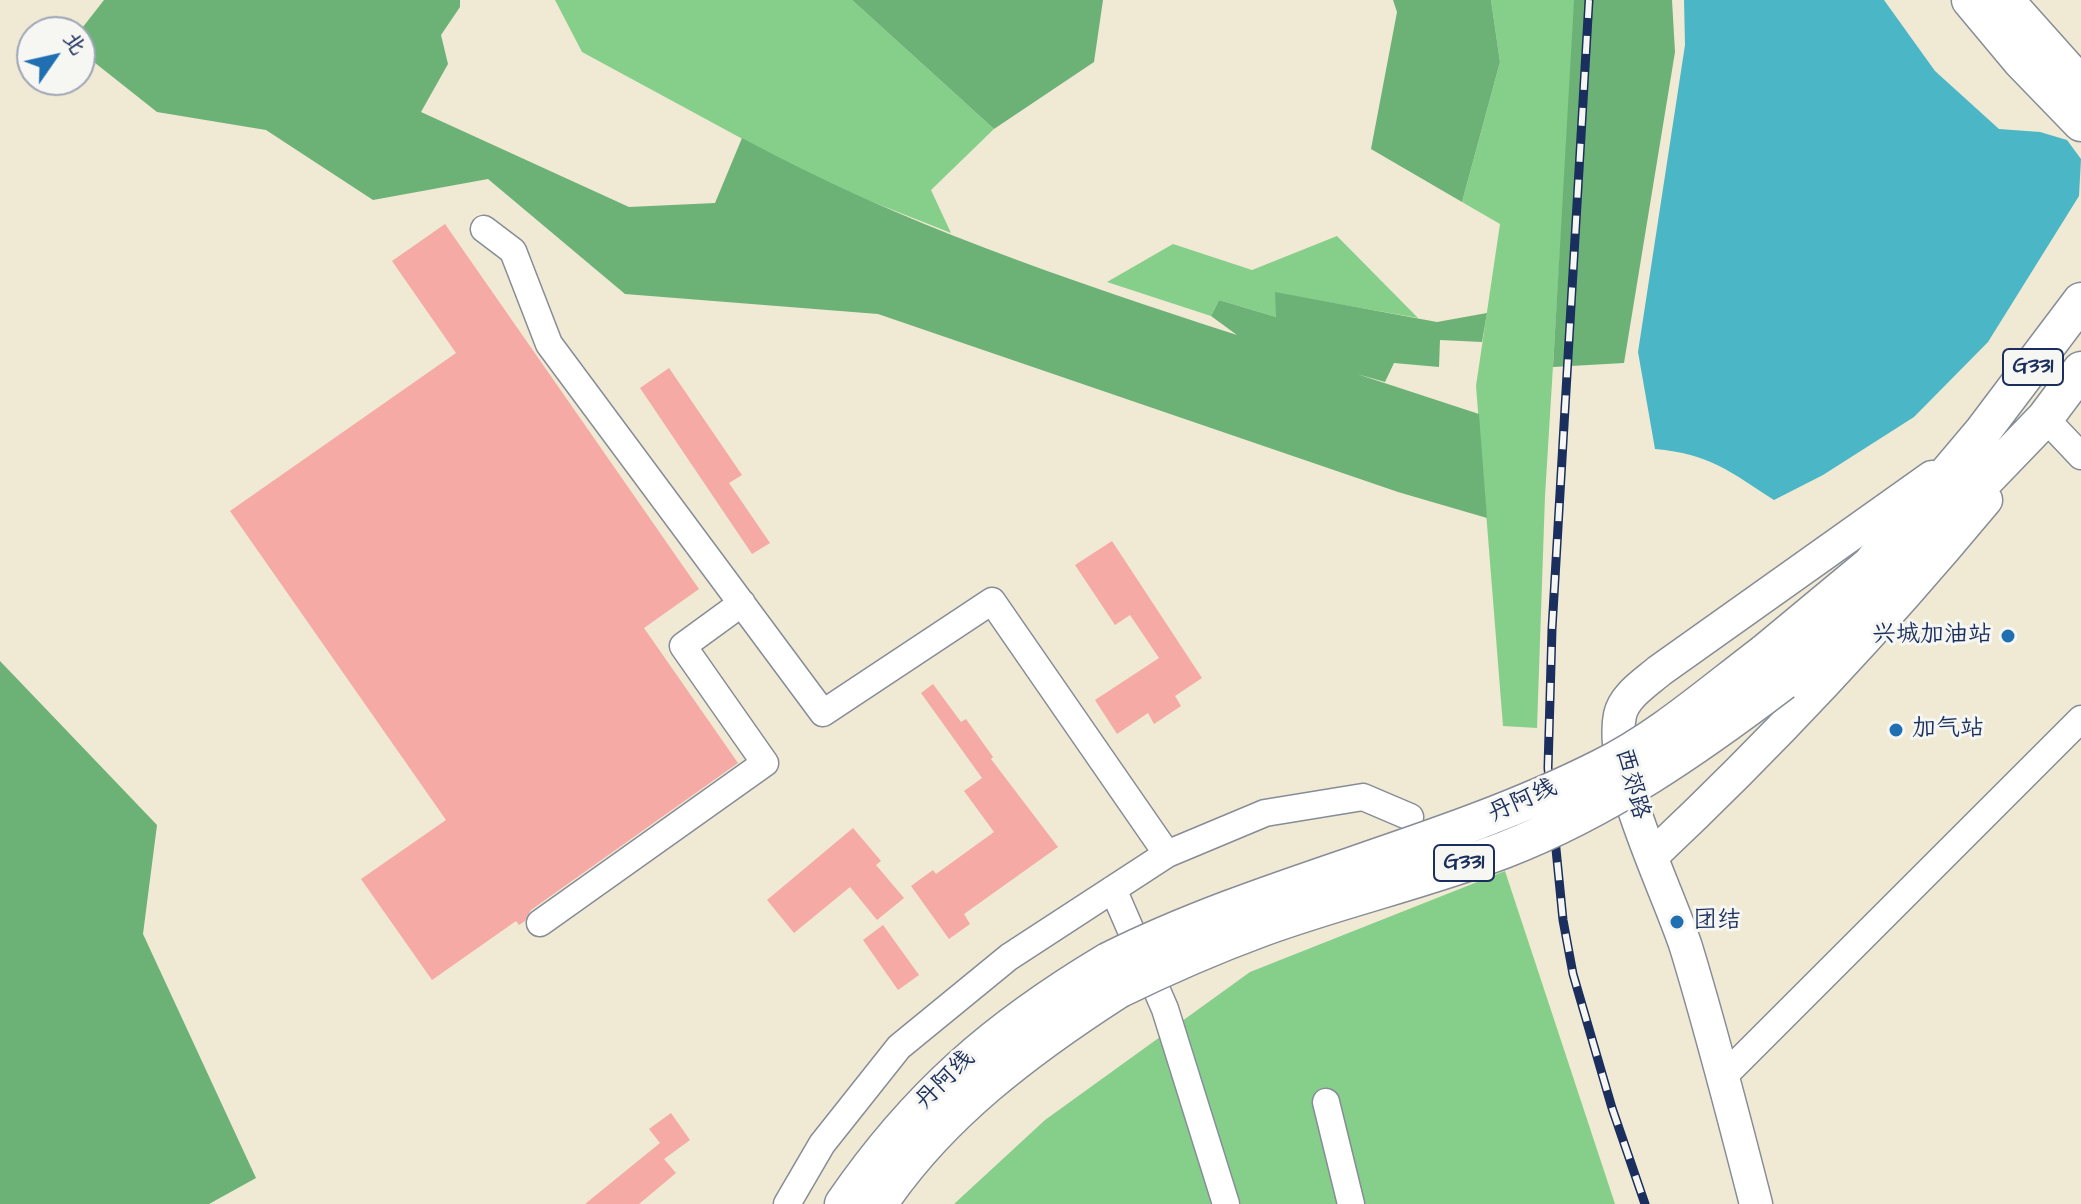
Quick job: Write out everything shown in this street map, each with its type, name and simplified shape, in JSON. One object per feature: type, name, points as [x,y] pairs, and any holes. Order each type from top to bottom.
[{"type":"highway","points":[[1970,0],[2029,50],[2081,85]]},
{"type":"highway","points":[[2005,0],[2029,50],[2081,123]]},
{"type":"highway","points":[[2016,389],[2081,284]]},
{"type":"highway","name":"丹阿线","points":[[1774,668],[1870,565],[1983,431],[2081,301]]},
{"type":"highway","name":"丹阿线","points":[[879,1204],[936,1135],[995,1077],[1057,1029],[1113,975],[1180,926],[1491,817],[1602,767],[1676,720],[1832,639],[2045,418],[2081,370]]},
{"type":"highway","points":[[2045,418],[2081,390]]},
{"type":"highway","name":"丹阿线","points":[[843,1204],[870,1165],[920,1106],[972,1053],[1039,1002],[1113,975]]},
{"type":"main road","points":[[1652,856],[1716,796],[1929,569],[1998,486],[2045,418]]},
{"type":"main road","name":"西郊路","points":[[1756,1204],[1724,1076],[1685,943],[1626,776],[1618,738],[1620,712],[1632,694],[1659,671],[1919,490],[1983,431]]},
{"type":"street","points":[[484,229],[513,251],[549,344],[823,713],[992,601],[1167,854]]},
{"type":"street","points":[[2045,418],[2081,456]]},
{"type":"street","points":[[540,923],[765,763],[683,646],[742,603]]},
{"type":"street","points":[[1724,1076],[2081,719]]},
{"type":"street","points":[[787,1204],[822,1144],[899,1047],[1009,957],[1167,854],[1265,813],[1363,797],[1410,817]]},
{"type":"street","points":[[1113,889],[1165,1009],[1226,1204]]},
{"type":"street","points":[[1326,1102],[1351,1204]]},
{"type":"green space","points":[[104,0],[460,0],[460,7],[441,35],[448,64],[421,112],[629,207],[715,203],[742,138],[861,197],[985,248],[1237,335],[1211,316],[1219,300],[1276,317],[1275,292],[1437,322],[1487,313],[1482,342],[1440,340],[1439,367],[1394,363],[1385,382],[1357,374],[1479,414],[1487,518],[1398,492],[878,314],[625,294],[488,179],[373,200],[266,130],[157,112],[96,64],[96,16],[92,16]]},
{"type":"green space","points":[[555,0],[852,0],[994,129],[931,190],[951,233],[822,182],[582,52]]},
{"type":"green space","points":[[852,0],[1103,0],[1094,62],[994,129]]},
{"type":"green space","points":[[1393,0],[1491,0],[1500,62],[1462,202],[1371,149],[1397,12]]},
{"type":"green space","points":[[1491,0],[1574,0],[1575,8],[1545,496],[1537,728],[1503,726],[1476,386],[1500,224],[1462,202],[1500,62]]},
{"type":"green space","points":[[1574,0],[1672,0],[1675,52],[1624,363],[1553,367]]},
{"type":"green space","points":[[1337,236],[1418,318],[1276,293],[1276,317],[1219,300],[1211,316],[1107,282],[1173,244],[1252,270]]},
{"type":"green space","points":[[0,661],[157,825],[143,934],[256,1178],[209,1204],[0,1204]]},
{"type":"green space","points":[[1505,871],[1615,1204],[954,1204],[1045,1120],[1250,972]]},
{"type":"water","points":[[1684,0],[1884,0],[1935,71],[1999,129],[2040,132],[2067,140],[2081,159],[2079,196],[1988,342],[1914,417],[1823,475],[1774,500],[1731,472],[1705,460],[1655,449],[1638,352],[1685,45]]},
{"type":"building","points":[[445,224],[699,589],[644,628],[738,763],[531,910],[525,921],[519,925],[516,921],[432,980],[361,879],[446,820],[230,511],[456,353],[392,261]]},
{"type":"building","points":[[669,368],[742,475],[729,483],[770,543],[752,554],[640,388]]},
{"type":"building","points":[[1112,541],[1202,678],[1175,696],[1181,706],[1154,724],[1148,713],[1117,734],[1095,700],[1159,658],[1130,615],[1115,625],[1075,565]]},
{"type":"building","points":[[933,684],[961,722],[966,719],[993,757],[991,759],[1058,847],[964,914],[970,924],[949,939],[911,886],[933,870],[936,874],[994,832],[964,791],[982,778],[921,693]]},
{"type":"building","points":[[853,828],[881,861],[876,865],[904,898],[877,920],[850,887],[794,933],[767,900]]},
{"type":"building","points":[[883,925],[919,975],[898,990],[863,940]]},
{"type":"building","points":[[671,1113],[690,1140],[664,1159],[676,1173],[639,1204],[585,1204],[660,1143],[649,1129]]},
{"type":"railway","points":[[1589,0],[1552,629],[1548,768],[1563,920],[1573,974],[1612,1108],[1645,1204]]},
{"type":"place","name":"兴城加油站","points":[[2008,636]]},
{"type":"place","name":"加气站","points":[[1896,730]]},
{"type":"place","name":"团结","points":[[1677,922]]}]
